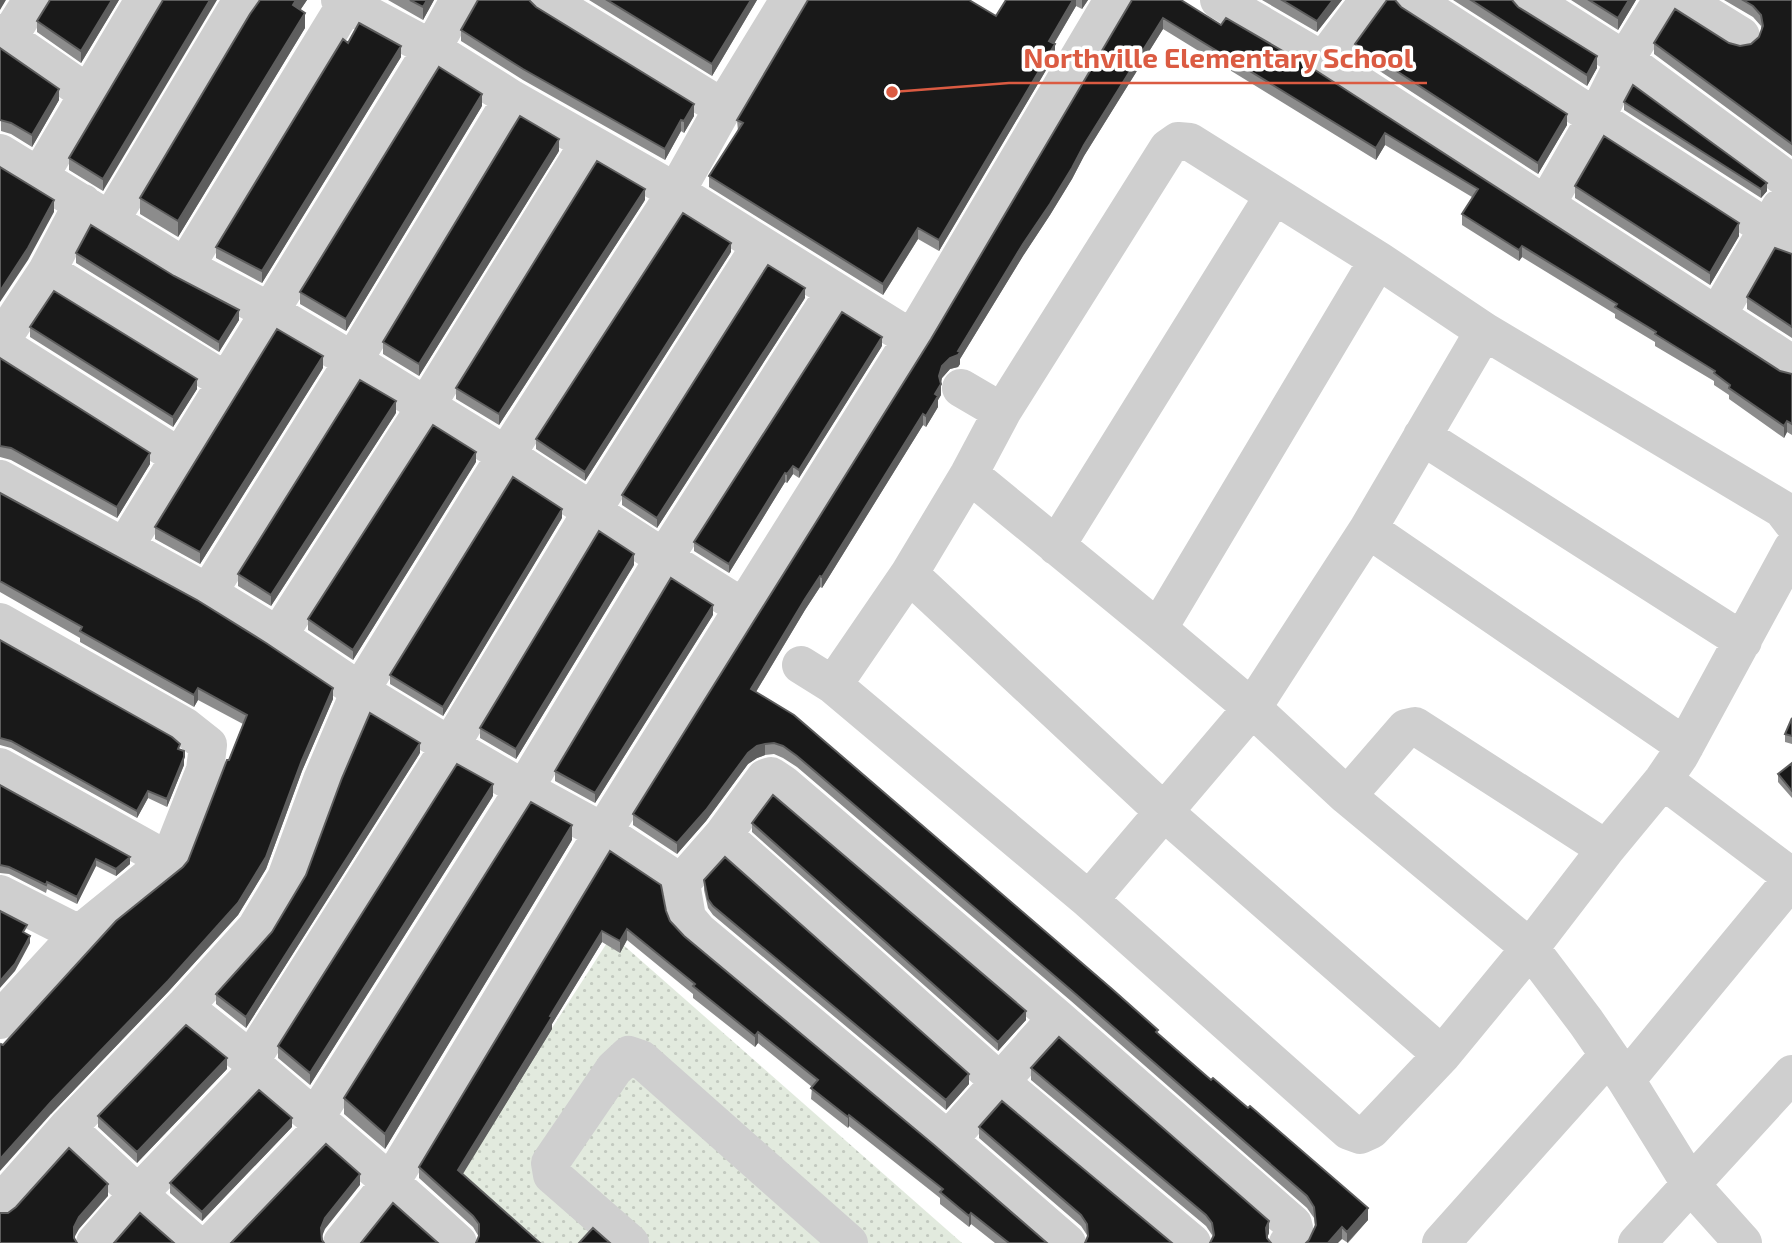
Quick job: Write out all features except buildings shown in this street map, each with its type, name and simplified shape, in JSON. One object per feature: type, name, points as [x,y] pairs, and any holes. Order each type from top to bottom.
[{"type":"street","points":[[32,0],[4,36],[88,93]]},
{"type":"street","points":[[39,177],[145,0]]},
{"type":"street","points":[[181,457],[0,343],[47,271],[97,212],[242,0]]},
{"type":"street","points":[[124,548],[432,49],[459,0]]},
{"type":"street","points":[[0,1204],[67,1128],[256,928],[286,878],[322,780],[360,691],[506,455],[676,192],[723,108],[789,0]]},
{"type":"street","points":[[342,1243],[391,1182],[603,832],[912,339],[1113,0]]},
{"type":"street","points":[[1219,0],[1323,61],[1792,364]]},
{"type":"street","points":[[1323,61],[1369,0]]},
{"type":"street","points":[[1413,0],[1780,237]]},
{"type":"street","points":[[1530,0],[1625,61],[1792,183]]},
{"type":"street","points":[[1546,205],[1625,61],[1662,0]]},
{"type":"street","points":[[1683,0],[1741,36]]},
{"type":"street","points":[[185,267],[343,2],[432,49],[512,99],[676,192],[912,339]]},
{"type":"street","points":[[557,3],[723,108]]},
{"type":"street","points":[[208,593],[512,99]]},
{"type":"street","points":[[833,685],[909,574],[969,474],[1002,412],[1168,148],[1178,141],[1190,142],[1378,260],[1484,331],[1782,509],[1792,522]]},
{"type":"street","points":[[278,636],[426,406],[589,143]]},
{"type":"street","points":[[0,153],[185,267],[269,311],[353,361],[506,455],[744,608]]},
{"type":"street","points":[[1717,316],[1780,237],[1792,188]]},
{"type":"street","points":[[1056,546],[1274,195]]},
{"type":"street","points":[[95,1243],[255,1064],[592,511],[761,245]]},
{"type":"street","points":[[1158,629],[1378,260]]},
{"type":"street","points":[[47,271],[226,382]]},
{"type":"street","points":[[212,1243],[320,1122],[664,558],[835,291]]},
{"type":"street","points":[[1089,900],[1252,708],[1368,530],[1484,331]]},
{"type":"street","points":[[961,388],[1002,412]]},
{"type":"street","points":[[1422,436],[1743,641]]},
{"type":"street","points":[[969,474],[1252,708],[1347,796],[1530,948],[1586,1022],[1690,1185],[1743,1243]]},
{"type":"street","points":[[0,478],[208,593],[360,691],[524,789],[603,832],[681,883],[687,918],[698,931],[1067,1243]]},
{"type":"street","points":[[1368,530],[1685,746]]},
{"type":"street","points":[[801,665],[833,685],[1089,900],[1349,1131],[1360,1135],[1371,1130],[1441,1055],[1663,780],[1685,746],[1792,549]]},
{"type":"street","points":[[909,574],[1164,812],[1441,1055]]},
{"type":"street","points":[[0,622],[184,726],[208,745],[205,770],[169,861],[79,934],[0,1020]]},
{"type":"street","points":[[1347,796],[1406,728],[1415,726],[1606,849]]},
{"type":"street","points":[[0,767],[169,861]]},
{"type":"street","points":[[681,883],[723,835],[765,778],[775,778],[1057,1018],[1293,1224],[1296,1230],[1288,1243]]},
{"type":"street","points":[[1441,1243],[1617,1068],[1792,878],[1663,780]]},
{"type":"street","points":[[723,835],[999,1081],[1192,1243]]},
{"type":"street","points":[[0,894],[79,934]]},
{"type":"street","points":[[184,1007],[255,1064],[458,1243]]},
{"type":"street","points":[[948,1140],[1057,1018]]},
{"type":"street","points":[[630,1243],[552,1175],[550,1163],[614,1069],[629,1055],[641,1059],[849,1243]]},
{"type":"street","points":[[1637,1243],[1792,1074]]},
{"type":"street","points":[[67,1128],[194,1243]]},
{"type":"shaded area","points":[[612,935],[962,1243],[522,1243],[454,1180]]},
{"type":"place","name":"Northville Elementary School","points":[[892,92]]}]
